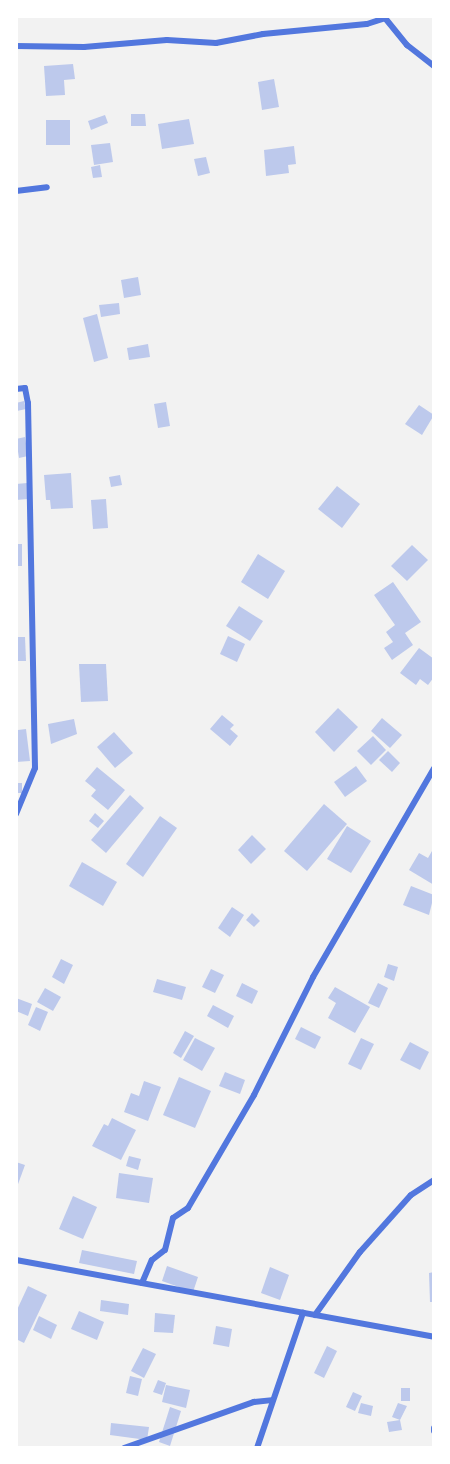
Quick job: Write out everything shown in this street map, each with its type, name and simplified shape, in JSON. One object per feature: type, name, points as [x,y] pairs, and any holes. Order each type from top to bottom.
[{"type":"street","points":[[16,46],[84,48],[167,40],[216,43],[263,34],[367,24],[385,17],[407,45],[434,66]]},
{"type":"street","points":[[16,191],[47,187]]},
{"type":"street","points":[[16,389],[25,388],[28,403],[35,768],[16,814]]},
{"type":"street","points":[[142,1283],[152,1260],[165,1250],[173,1218],[188,1208],[254,1095],[313,977],[434,768]]},
{"type":"street","points":[[315,1315],[360,1252],[411,1195],[434,1180]]},
{"type":"street","points":[[16,1260],[434,1336]]},
{"type":"street","points":[[257,1448],[269,1421],[272,1400],[303,1313]]},
{"type":"street","points":[[124,1448],[254,1402],[272,1400]]},
{"type":"building","points":[[73,64],[75,79],[64,80],[65,95],[46,96],[44,66]]},
{"type":"building","points":[[274,79],[279,107],[262,110],[258,82]]},
{"type":"building","points":[[131,114],[145,114],[146,126],[131,126]]},
{"type":"building","points":[[105,115],[108,123],[91,130],[88,121]]},
{"type":"building","points":[[189,119],[194,144],[162,149],[158,124]]},
{"type":"building","points":[[46,120],[70,120],[70,145],[46,145]]},
{"type":"building","points":[[110,143],[113,162],[94,165],[91,145]]},
{"type":"building","points":[[294,146],[296,164],[288,165],[289,173],[266,176],[264,150]]},
{"type":"building","points":[[206,157],[210,173],[198,176],[194,159]]},
{"type":"building","points":[[100,165],[102,177],[93,178],[91,167]]},
{"type":"building","points":[[138,277],[141,295],[124,298],[121,280]]},
{"type":"building","points":[[119,303],[120,314],[101,317],[99,305]]},
{"type":"building","points":[[97,314],[108,358],[94,362],[83,318]]},
{"type":"building","points":[[148,344],[150,357],[129,360],[127,348]]},
{"type":"building","points":[[24,401],[26,409],[17,411],[16,403]]},
{"type":"building","points":[[166,402],[170,426],[158,428],[154,404]]},
{"type":"building","points":[[419,405],[434,415],[422,435],[405,424]]},
{"type":"building","points":[[25,437],[28,456],[19,458],[16,439]]},
{"type":"building","points":[[71,473],[73,508],[51,509],[50,500],[46,500],[44,475]]},
{"type":"building","points":[[120,475],[122,485],[111,487],[109,477]]},
{"type":"building","points":[[27,483],[28,499],[16,500],[16,484]]},
{"type":"building","points":[[337,486],[360,504],[342,528],[318,509]]},
{"type":"building","points":[[106,499],[108,528],[93,529],[91,500]]},
{"type":"building","points":[[16,544],[22,544],[22,566],[16,566]]},
{"type":"building","points":[[412,545],[428,560],[407,581],[391,566]]},
{"type":"building","points":[[258,554],[285,571],[268,599],[241,582]]},
{"type":"building","points":[[393,582],[421,622],[405,633],[413,645],[392,660],[384,648],[393,642],[386,632],[395,625],[374,595]]},
{"type":"building","points":[[239,606],[263,621],[250,641],[226,626]]},
{"type":"building","points":[[228,636],[245,644],[237,662],[220,654]]},
{"type":"building","points":[[16,637],[25,637],[26,661],[16,661]]},
{"type":"building","points":[[419,648],[434,659],[434,677],[428,685],[420,679],[416,685],[400,673]]},
{"type":"building","points":[[79,664],[106,664],[108,701],[81,702]]},
{"type":"building","points":[[338,708],[358,727],[334,752],[315,732]]},
{"type":"building","points":[[222,715],[234,725],[230,729],[238,736],[230,746],[210,729]]},
{"type":"building","points":[[382,718],[402,735],[390,748],[371,731]]},
{"type":"building","points":[[74,719],[77,734],[51,744],[48,724]]},
{"type":"building","points":[[26,729],[30,761],[16,762],[18,730]]},
{"type":"building","points":[[114,732],[133,753],[115,768],[97,747]]},
{"type":"building","points":[[373,736],[386,750],[371,765],[357,751]]},
{"type":"building","points":[[388,751],[400,763],[392,772],[379,760]]},
{"type":"building","points":[[356,766],[367,781],[345,797],[334,782]]},
{"type":"building","points":[[97,767],[125,790],[108,810],[91,796],[96,790],[85,781]]},
{"type":"building","points":[[16,783],[22,783],[22,793],[16,793]]},
{"type":"building","points":[[130,795],[144,808],[106,853],[91,840]]},
{"type":"building","points":[[324,804],[347,824],[307,871],[284,851]]},
{"type":"building","points":[[95,813],[104,821],[98,828],[89,821]]},
{"type":"building","points":[[160,816],[177,828],[143,877],[126,864]]},
{"type":"building","points":[[347,826],[371,841],[351,873],[327,859]]},
{"type":"building","points":[[252,835],[266,849],[251,864],[238,850]]},
{"type":"building","points":[[432,851],[434,852],[434,885],[409,870],[419,853],[428,858]]},
{"type":"building","points":[[82,862],[117,882],[103,906],[69,886]]},
{"type":"building","points":[[411,886],[434,895],[429,915],[403,905]]},
{"type":"building","points":[[232,907],[244,915],[230,937],[218,928]]},
{"type":"building","points":[[252,913],[260,921],[254,927],[246,920]]},
{"type":"building","points":[[61,959],[73,965],[64,984],[52,977]]},
{"type":"building","points":[[388,964],[398,967],[394,981],[384,977]]},
{"type":"building","points":[[211,969],[224,975],[215,993],[202,987]]},
{"type":"building","points":[[157,979],[186,987],[182,1000],[153,992]]},
{"type":"building","points":[[242,983],[258,991],[252,1004],[236,996]]},
{"type":"building","points":[[378,983],[388,988],[379,1008],[368,1003]]},
{"type":"building","points":[[335,987],[370,1007],[355,1033],[328,1018],[336,1003],[328,998]]},
{"type":"building","points":[[45,988],[61,997],[53,1011],[37,1002]]},
{"type":"building","points":[[16,998],[32,1004],[28,1016],[16,1011]]},
{"type":"building","points":[[213,1005],[234,1016],[228,1028],[207,1016]]},
{"type":"building","points":[[36,1007],[48,1012],[40,1031],[28,1025]]},
{"type":"building","points":[[301,1027],[321,1037],[315,1049],[295,1039]]},
{"type":"building","points":[[185,1031],[194,1036],[181,1058],[173,1053]]},
{"type":"building","points":[[195,1038],[215,1048],[202,1071],[183,1060]]},
{"type":"building","points":[[361,1038],[374,1044],[361,1070],[348,1064]]},
{"type":"building","points":[[410,1042],[429,1052],[420,1070],[400,1060]]},
{"type":"building","points":[[225,1072],[245,1080],[240,1094],[219,1086]]},
{"type":"building","points":[[179,1077],[211,1091],[195,1128],[163,1115]]},
{"type":"building","points":[[144,1081],[161,1087],[148,1121],[124,1112],[131,1093],[139,1096]]},
{"type":"building","points":[[112,1118],[136,1130],[121,1160],[92,1146],[104,1124],[108,1126]]},
{"type":"building","points":[[129,1156],[141,1159],[138,1170],[126,1166]]},
{"type":"building","points":[[16,1162],[25,1165],[17,1187],[16,1187]]},
{"type":"building","points":[[119,1173],[153,1178],[149,1203],[116,1198]]},
{"type":"building","points":[[73,1196],[97,1207],[83,1239],[59,1229]]},
{"type":"building","points":[[82,1250],[137,1261],[134,1274],[79,1263]]},
{"type":"building","points":[[167,1266],[198,1277],[193,1292],[162,1281]]},
{"type":"building","points":[[270,1267],[289,1275],[280,1300],[261,1293]]},
{"type":"building","points":[[434,1272],[434,1302],[430,1302],[429,1273]]},
{"type":"building","points":[[28,1286],[47,1295],[24,1343],[16,1339],[16,1312]]},
{"type":"building","points":[[101,1300],[129,1304],[128,1315],[100,1311]]},
{"type":"building","points":[[79,1311],[104,1322],[97,1340],[71,1329]]},
{"type":"building","points":[[155,1313],[175,1315],[173,1333],[154,1332]]},
{"type":"building","points":[[39,1316],[57,1325],[51,1339],[33,1330]]},
{"type":"building","points":[[216,1326],[232,1329],[229,1347],[213,1344]]},
{"type":"building","points":[[327,1346],[337,1351],[324,1378],[314,1373]]},
{"type":"building","points":[[143,1348],[156,1354],[144,1378],[131,1371]]},
{"type":"building","points":[[130,1376],[142,1379],[138,1396],[126,1393]]},
{"type":"building","points":[[158,1380],[166,1383],[162,1395],[153,1392]]},
{"type":"building","points":[[166,1385],[190,1390],[186,1408],[162,1402]]},
{"type":"building","points":[[401,1388],[410,1388],[410,1401],[401,1401]]},
{"type":"building","points":[[353,1392],[362,1396],[355,1411],[346,1407]]},
{"type":"building","points":[[361,1403],[373,1406],[371,1416],[358,1413]]},
{"type":"building","points":[[398,1403],[407,1406],[400,1420],[392,1417]]},
{"type":"building","points":[[170,1407],[181,1411],[170,1446],[159,1442]]},
{"type":"building","points":[[400,1420],[402,1430],[389,1432],[387,1422]]},
{"type":"building","points":[[111,1423],[149,1427],[147,1440],[110,1435]]}]
